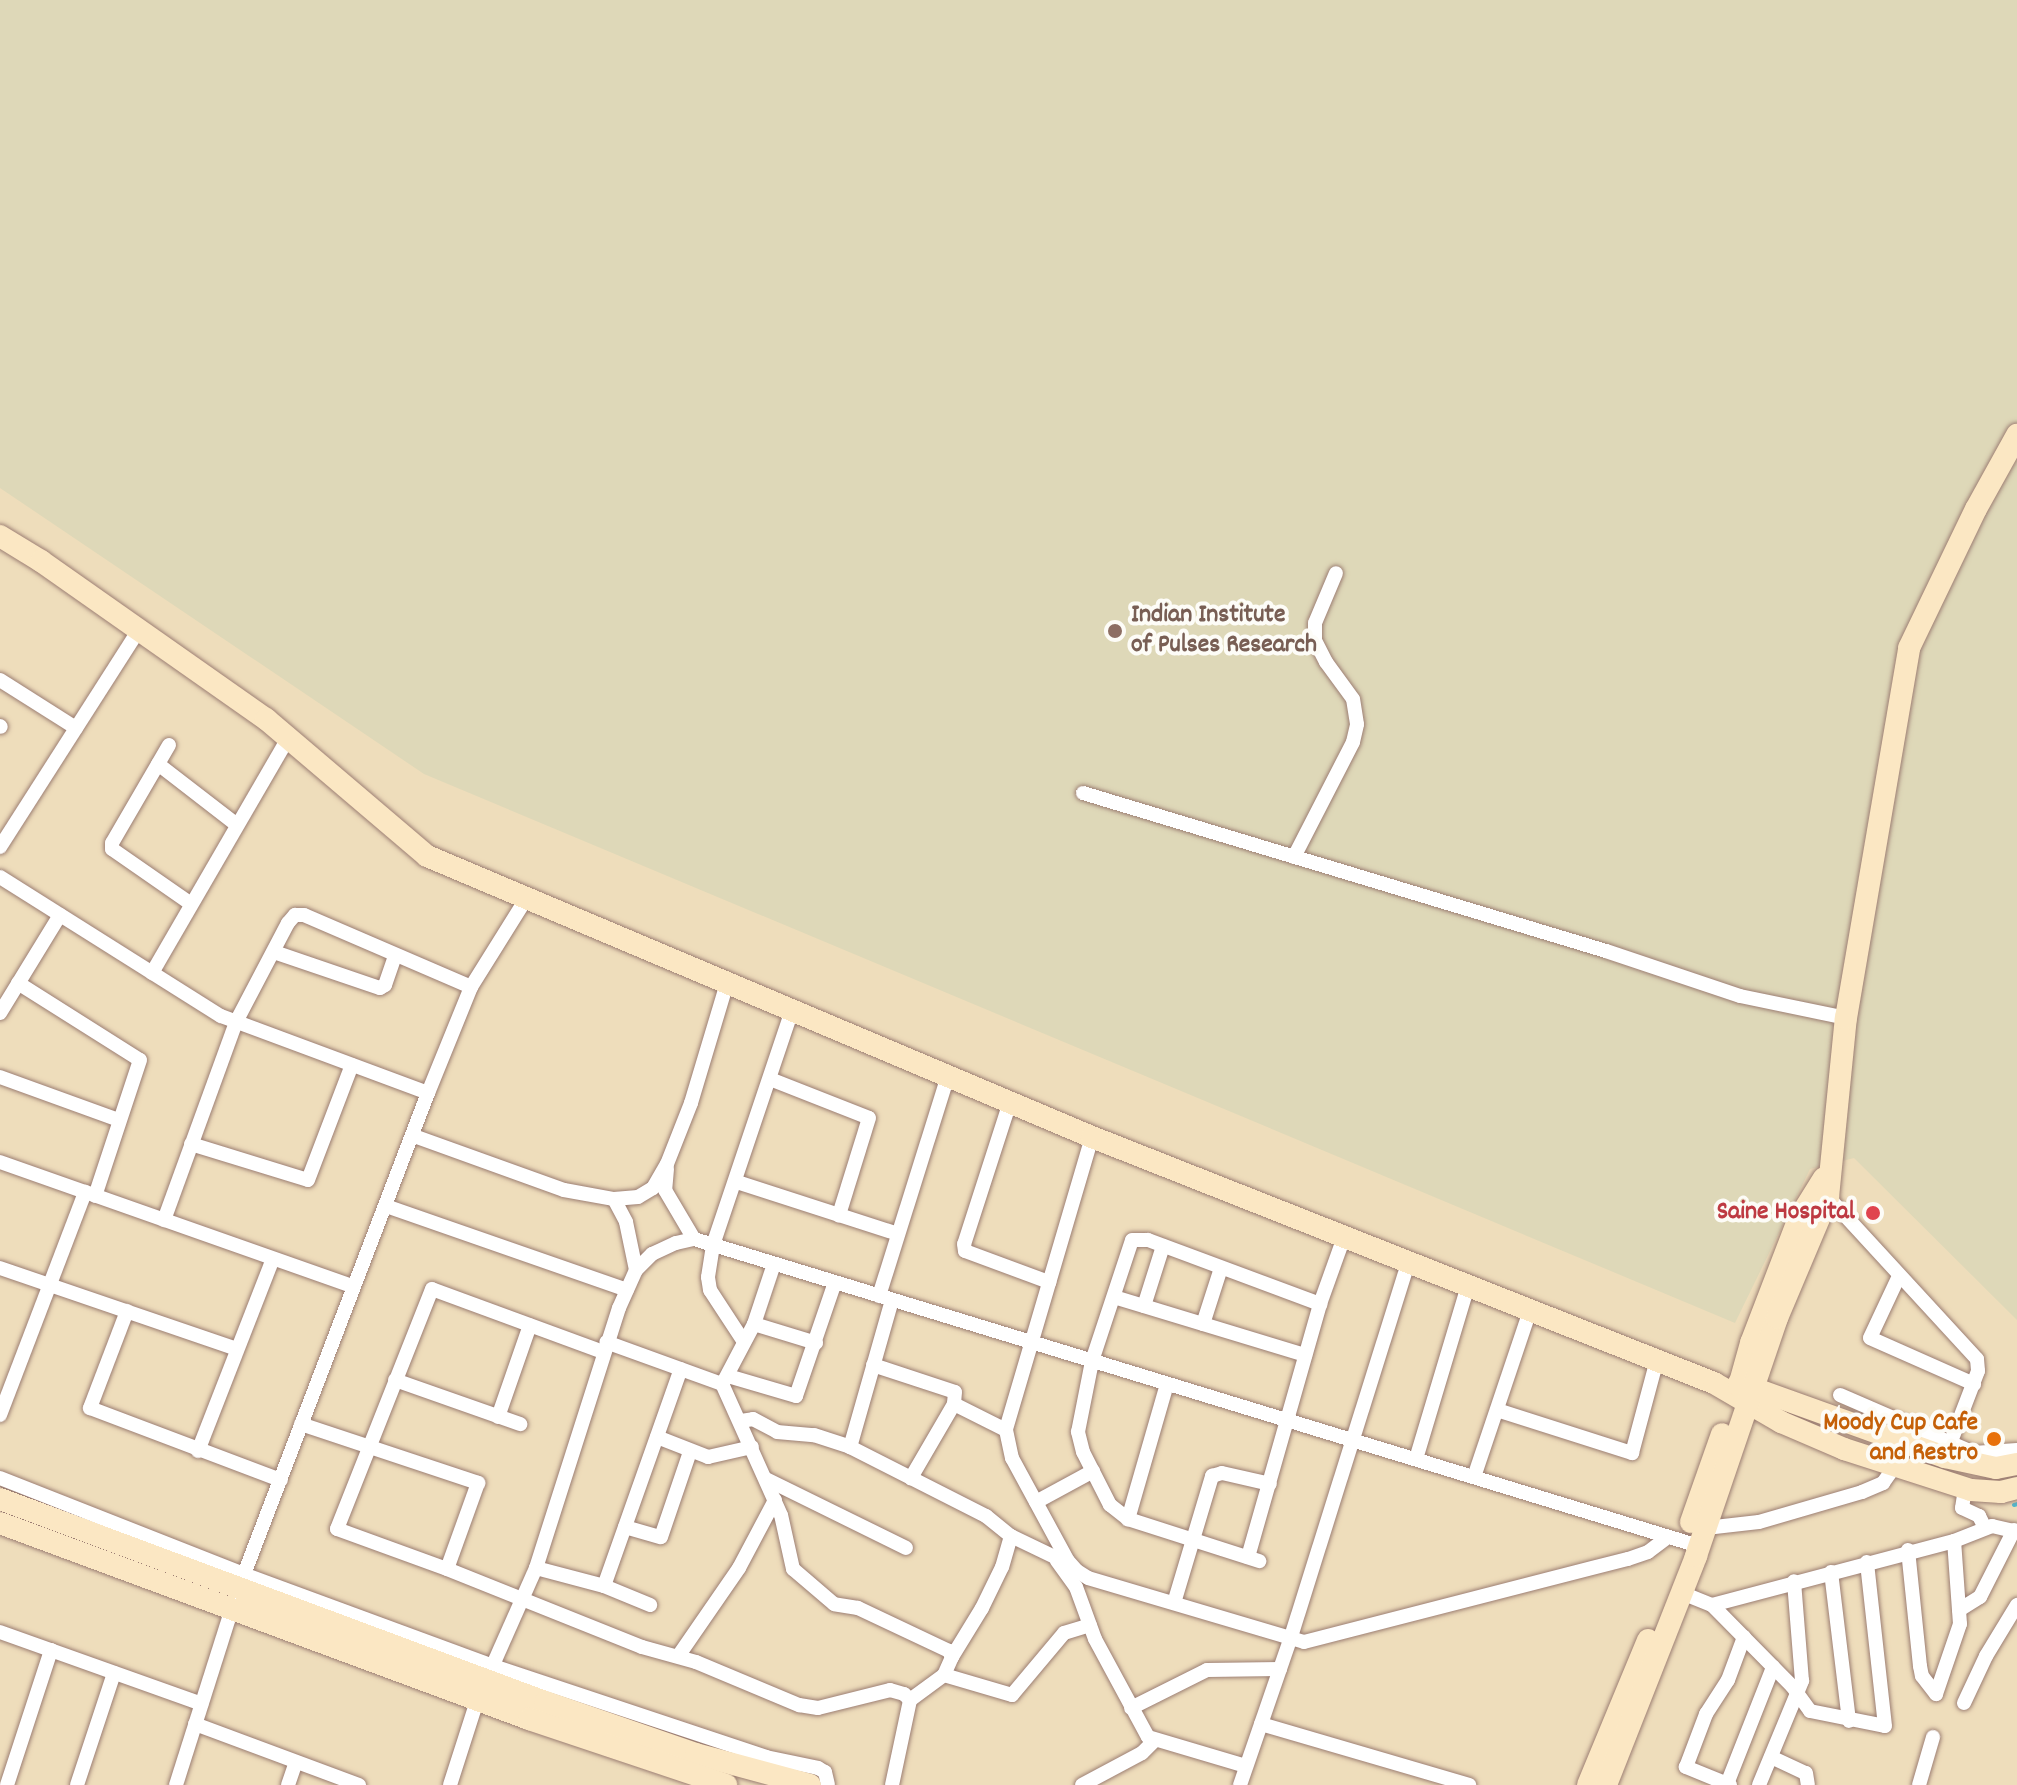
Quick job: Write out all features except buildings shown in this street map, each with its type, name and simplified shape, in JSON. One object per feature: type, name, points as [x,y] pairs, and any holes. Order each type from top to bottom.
[{"type":"street","points":[[1588,1785],[1658,1617],[1744,1393],[1828,1197],[1846,1018],[1909,648],[1962,536],[2017,435]]},
{"type":"street","points":[[0,536],[139,630],[288,738],[427,856],[1092,1137],[1714,1383],[1948,1451],[1984,1454],[2017,1450]]},
{"type":"street","points":[[1294,857],[1353,742],[1357,724],[1353,699],[1326,662],[1315,640],[1315,623],[1336,573]]},
{"type":"street","points":[[0,847],[139,630]]},
{"type":"street","points":[[0,680],[76,728]]},
{"type":"street","points":[[152,973],[288,738]]},
{"type":"street","points":[[169,745],[112,843],[112,849],[191,904]]},
{"type":"street","points":[[158,764],[237,825]]},
{"type":"street","points":[[1083,793],[1606,951],[1740,996],[1846,1018]]},
{"type":"street","points":[[0,877],[221,1016],[428,1093]]},
{"type":"street","points":[[176,1785],[238,1592],[428,1093],[471,987],[526,899]]},
{"type":"street","points":[[0,1013],[60,915]]},
{"type":"street","points":[[164,1220],[236,1022],[295,915],[304,915],[471,987]]},
{"type":"street","points":[[274,952],[380,988],[385,985],[395,956]]},
{"type":"street","points":[[0,1415],[7,1375],[90,1194],[140,1060],[18,983]]},
{"type":"street","points":[[414,1136],[564,1190],[614,1199],[638,1197],[653,1188],[667,1164],[691,1103],[727,983]]},
{"type":"street","points":[[744,1342],[710,1290],[708,1277],[713,1245],[737,1182],[792,1010]]},
{"type":"street","points":[[191,1144],[308,1180],[352,1065]]},
{"type":"street","points":[[850,1447],[873,1365],[898,1234],[948,1076]]},
{"type":"street","points":[[0,1077],[119,1120]]},
{"type":"street","points":[[770,1079],[869,1118],[839,1215]]},
{"type":"street","points":[[1010,1102],[964,1244],[965,1251],[1049,1282]]},
{"type":"street","points":[[1092,1137],[1006,1430],[1012,1458],[1036,1502],[1076,1587],[1090,1625],[1144,1733],[1154,1741],[1246,1766]]},
{"type":"street","points":[[0,1162],[354,1287]]},
{"type":"street","points":[[667,1164],[665,1190],[694,1239]]},
{"type":"street","points":[[1744,1393],[1751,1343],[1799,1218],[1830,1166]]},
{"type":"street","points":[[737,1182],[898,1234]]},
{"type":"street","points":[[1828,1197],[1977,1359],[1978,1371],[1974,1384],[1948,1451]]},
{"type":"street","points":[[614,1199],[626,1222],[636,1270]]},
{"type":"street","points":[[386,1206],[627,1290]]},
{"type":"street","points":[[1320,1304],[1148,1240],[1132,1240],[1092,1361],[1078,1432],[1093,1471],[1114,1511],[1128,1519],[1254,1559],[1270,1484],[1305,1355],[1344,1237]]},
{"type":"street","points":[[450,1785],[486,1683],[536,1568],[604,1347],[627,1290],[636,1270],[652,1254],[694,1239],[1289,1422],[1689,1538]]},
{"type":"street","points":[[1144,1306],[1163,1246]]},
{"type":"street","points":[[198,1451],[273,1259]]},
{"type":"street","points":[[1240,1785],[1290,1640],[1408,1263]]},
{"type":"street","points":[[774,1264],[754,1324],[725,1380],[775,1500],[784,1526],[791,1566],[834,1604],[858,1608],[943,1648],[952,1657]]},
{"type":"street","points":[[0,1268],[237,1349]]},
{"type":"street","points":[[1203,1324],[1221,1268]]},
{"type":"street","points":[[1899,1276],[1870,1338],[1974,1384]]},
{"type":"street","points":[[835,1282],[796,1396],[604,1347],[530,1325],[432,1289],[337,1529],[523,1598],[642,1647],[679,1655],[799,1705],[818,1708],[890,1690],[904,1694],[910,1700]]},
{"type":"street","points":[[1416,1459],[1468,1286]]},
{"type":"street","points":[[1114,1297],[1305,1355]]},
{"type":"street","points":[[127,1311],[90,1408],[281,1480]]},
{"type":"street","points":[[1474,1477],[1530,1311]]},
{"type":"street","points":[[754,1324],[816,1343]]},
{"type":"street","points":[[498,1417],[530,1325]]},
{"type":"street","points":[[1497,1410],[1632,1453],[1657,1360]]},
{"type":"street","points":[[873,1365],[955,1392],[954,1404],[911,1478]]},
{"type":"street","points":[[604,1586],[681,1369]]},
{"type":"street","points":[[395,1380],[520,1424]]},
{"type":"street","points":[[1128,1519],[1167,1384]]},
{"type":"street","points":[[1744,1393],[1781,1422],[1894,1467],[1965,1489],[2001,1492],[2017,1488]]},
{"type":"street","points":[[1840,1395],[1980,1466],[2017,1464]]},
{"type":"street","points":[[954,1404],[1006,1430]]},
{"type":"street","points":[[741,1421],[753,1419],[777,1432],[814,1435],[850,1447],[986,1516],[1011,1536],[1063,1561],[1088,1578],[1290,1640],[1312,1641],[1628,1559],[1689,1538],[1759,1522],[1862,1492],[1883,1483],[1894,1467]]},
{"type":"street","points":[[301,1424],[478,1483],[447,1569]]},
{"type":"street","points":[[657,1437],[690,1452],[718,1457],[752,1447]]},
{"type":"street","points":[[625,1527],[661,1537],[690,1452]]},
{"type":"street","points":[[1036,1502],[1093,1471]]},
{"type":"street","points":[[1174,1603],[1215,1473],[1270,1484]]},
{"type":"street","points":[[0,1478],[238,1592]]},
{"type":"street","points":[[766,1479],[906,1548]]},
{"type":"street","points":[[1965,1489],[1961,1506],[1979,1516],[1985,1528]]},
{"type":"street","points":[[0,1499],[238,1592],[486,1683],[696,1754],[810,1785]]},
{"type":"street","points":[[679,1655],[739,1568],[775,1500]]},
{"type":"street","points":[[0,1523],[238,1592]]},
{"type":"street","points":[[1712,1605],[1908,1550],[1954,1541],[1985,1528],[1999,1526],[2015,1531],[1980,1597],[1959,1610]]},
{"type":"street","points":[[892,1785],[910,1700],[944,1675],[982,1608],[1011,1536]]},
{"type":"street","points":[[1606,1785],[1682,1593],[1689,1538]]},
{"type":"street","points":[[1908,1550],[1920,1666],[1922,1676],[1936,1694],[1958,1630],[1954,1541]]},
{"type":"street","points":[[1682,1593],[1712,1605],[1773,1667],[1810,1711],[1885,1726],[1867,1562]]},
{"type":"street","points":[[536,1568],[604,1586],[650,1605]]},
{"type":"street","points":[[1831,1572],[1849,1721]]},
{"type":"street","points":[[1759,1785],[1803,1676],[1794,1581]]},
{"type":"street","points":[[1964,1703],[1986,1656],[2017,1605]]},
{"type":"street","points":[[944,1675],[1012,1695],[1064,1633],[1090,1625]]},
{"type":"street","points":[[0,1632],[202,1704]]},
{"type":"street","points":[[1744,1637],[1728,1680],[1706,1714],[1686,1767],[1721,1783],[1773,1667]]},
{"type":"street","points":[[7,1785],[51,1650]]},
{"type":"street","points":[[1131,1708],[1207,1670],[1280,1669]]},
{"type":"street","points":[[77,1785],[114,1673]]},
{"type":"street","points":[[486,1683],[726,1785]]},
{"type":"street","points":[[486,1683],[818,1768],[825,1772],[828,1785]]},
{"type":"street","points":[[195,1724],[359,1785]]},
{"type":"street","points":[[1261,1724],[1460,1784]]},
{"type":"street","points":[[1919,1785],[1933,1737]]},
{"type":"street","points":[[1082,1785],[1142,1753],[1154,1741]]},
{"type":"street","points":[[1771,1757],[1806,1773],[1808,1785]]},
{"type":"street","points":[[288,1785],[296,1762]]},
{"type":"shaded area","name":"Indian Institute of Pulses Research","points":[[0,0],[2017,0],[2017,1320],[1854,1158],[1810,1169],[1735,1323],[424,774],[0,488]]},
{"type":"place","name":"Indian Institute of Pulses Research","points":[[1115,631]]},
{"type":"place","name":"Saine Hospital","points":[[1873,1213]]},
{"type":"place","name":"Moody Cup Cafe and Restro","points":[[1994,1439]]}]
